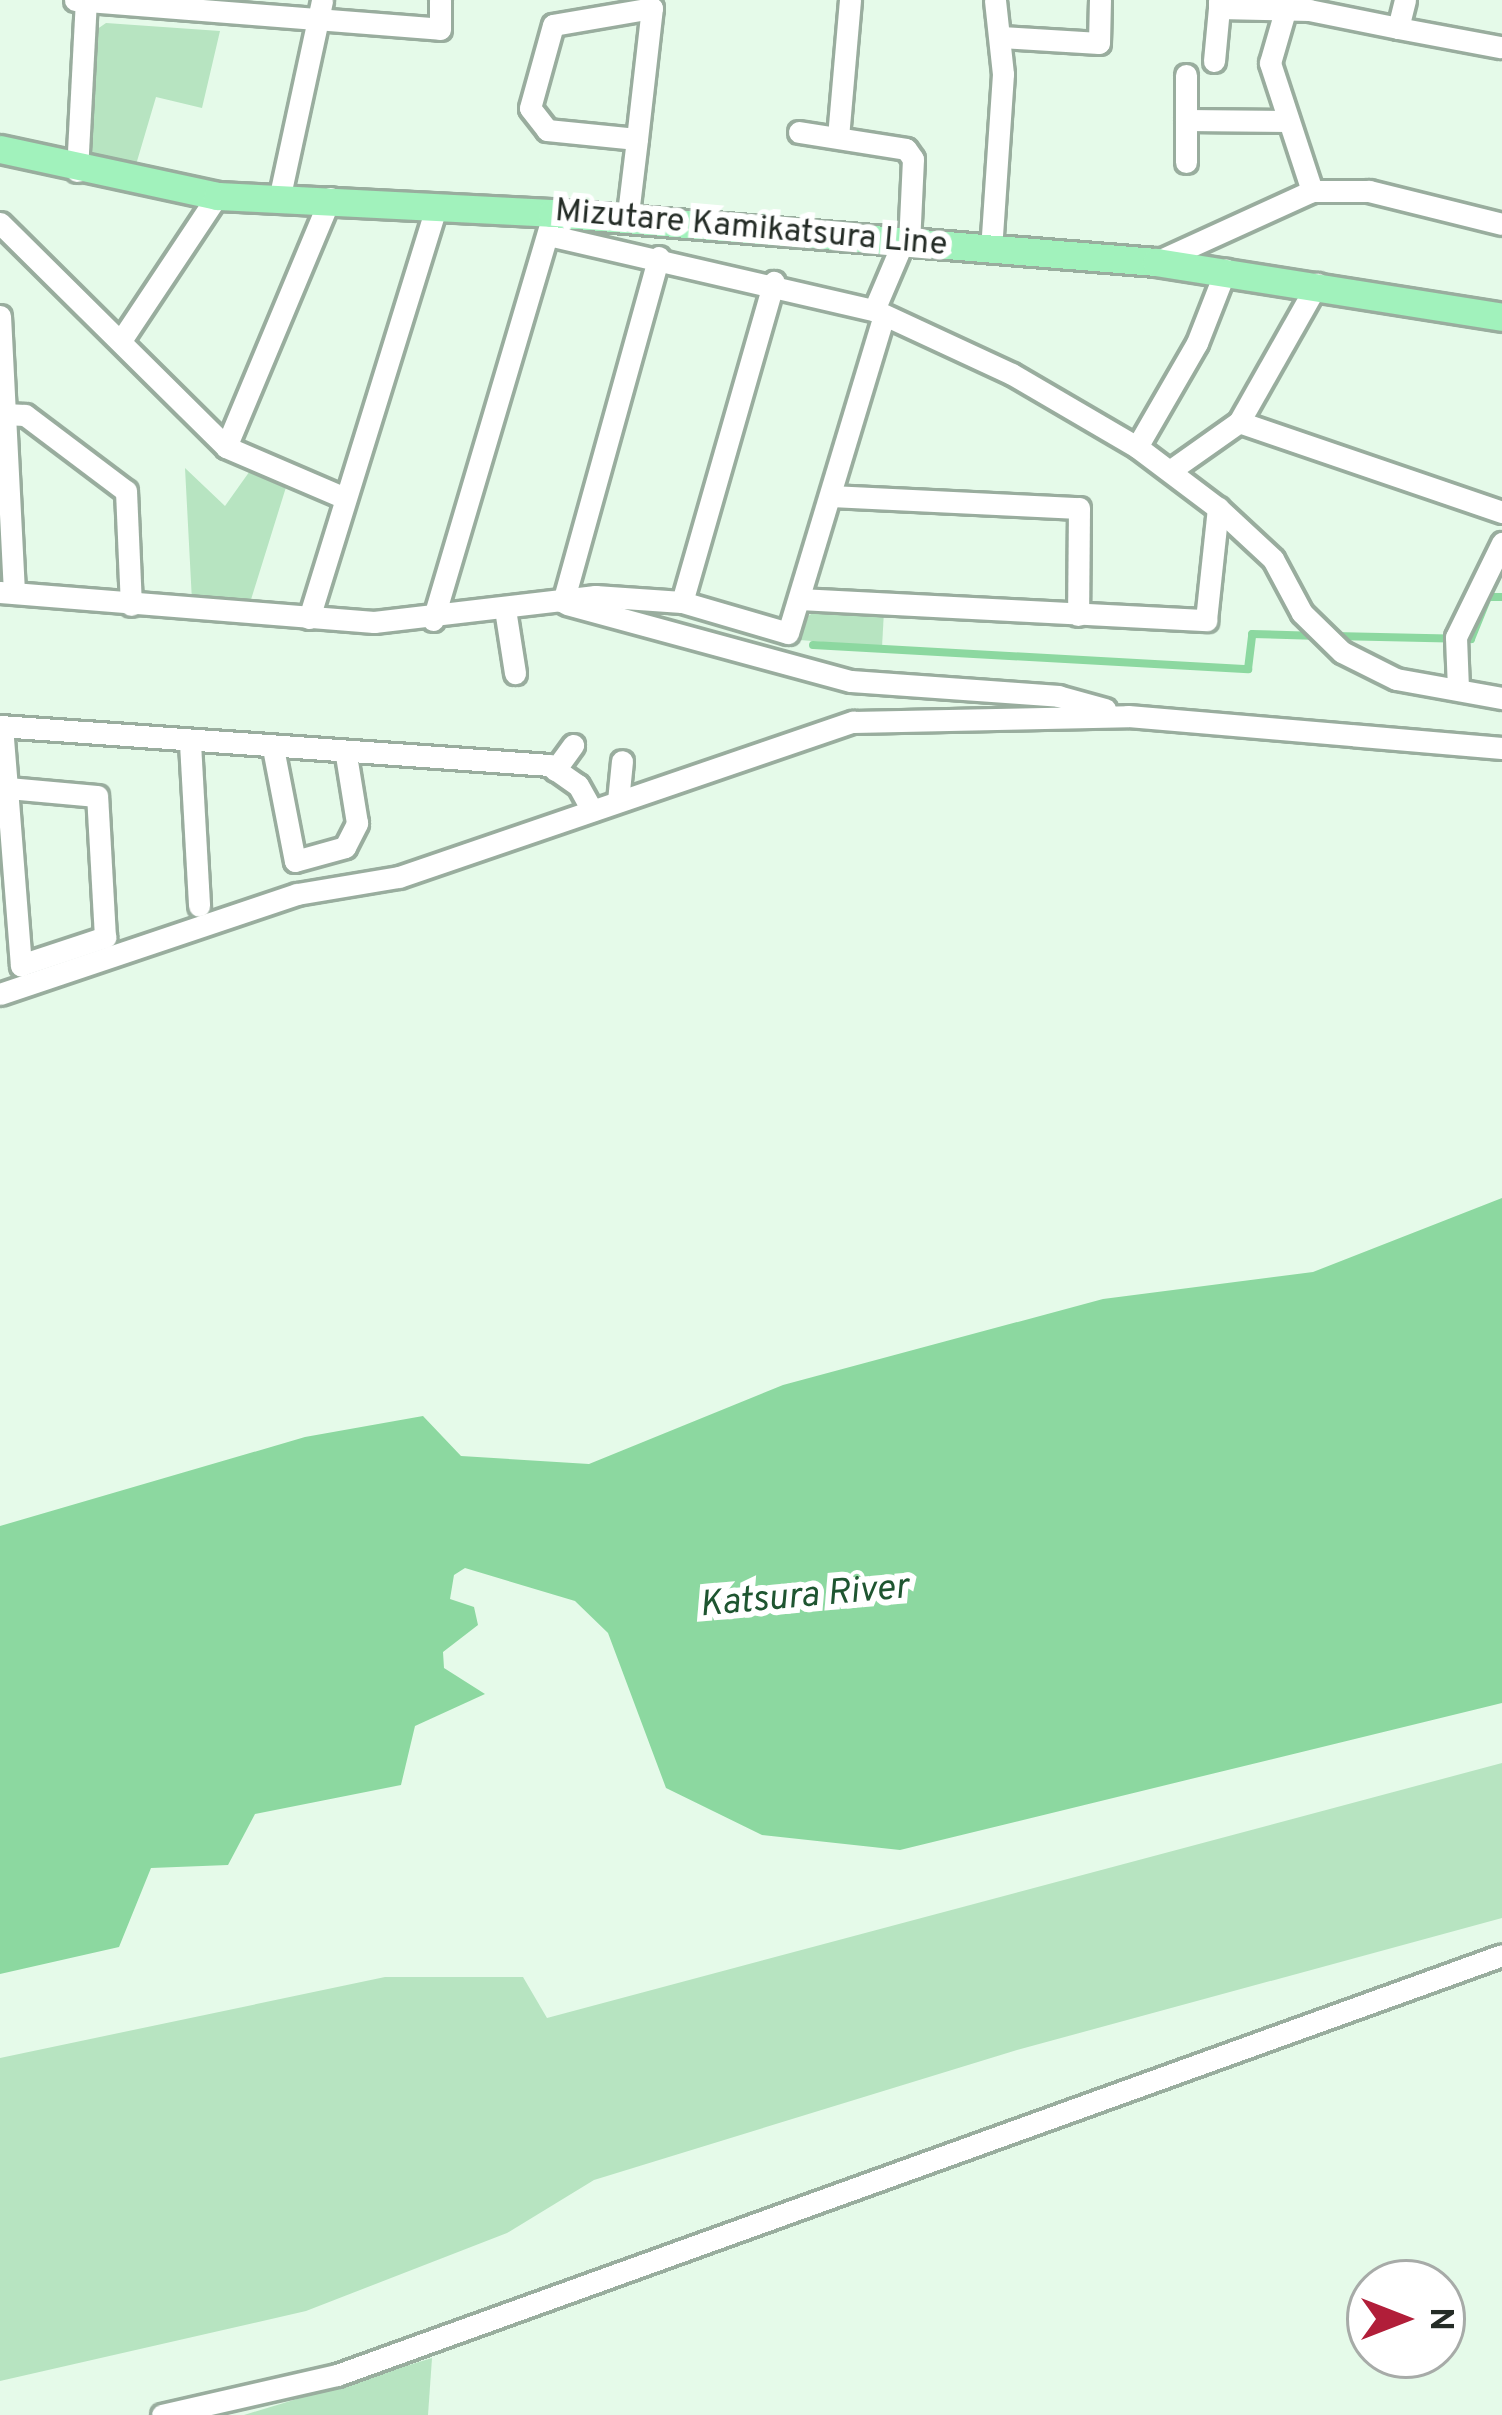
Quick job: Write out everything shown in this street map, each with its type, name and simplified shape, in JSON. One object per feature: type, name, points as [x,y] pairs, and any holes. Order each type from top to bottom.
[{"type":"main road","name":"Mizutare Kamikatsura Line","points":[[0,148],[77,171],[217,196],[330,198],[550,224],[627,221],[1156,262],[1226,269],[1502,316]]},
{"type":"street","points":[[77,171],[82,1],[322,10],[440,29],[440,0]]},
{"type":"street","points":[[838,137],[850,0]]},
{"type":"street","points":[[991,250],[1001,37],[995,0]]},
{"type":"street","points":[[1001,37],[1099,43],[1100,0]]},
{"type":"street","points":[[1399,28],[1405,0]]},
{"type":"street","points":[[1214,61],[1219,4],[1500,47]]},
{"type":"street","points":[[627,221],[637,140],[652,8],[553,25],[530,108],[547,130],[637,140]]},
{"type":"street","points":[[280,195],[322,10]]},
{"type":"street","points":[[1285,11],[1270,63],[1312,191]]},
{"type":"street","points":[[1186,75],[1186,162]]},
{"type":"street","points":[[1186,120],[1288,121]]},
{"type":"street","points":[[0,316],[7,592],[309,618],[433,620],[595,596],[682,602],[788,633],[831,496],[879,313],[906,243],[913,159],[906,149],[799,132]]},
{"type":"street","points":[[1156,262],[1312,191],[1370,191],[1502,224]]},
{"type":"street","points":[[122,339],[217,196]]},
{"type":"street","points":[[226,447],[330,198]]},
{"type":"street","points":[[309,618],[436,207]]},
{"type":"street","points":[[0,223],[226,447],[344,498]]},
{"type":"street","points":[[433,620],[550,224],[879,313],[1012,374],[1137,447],[1218,508],[1273,559],[1321,634],[1377,673],[1502,698]]},
{"type":"street","points":[[563,602],[659,257]]},
{"type":"street","points":[[1137,447],[1197,343],[1226,269]]},
{"type":"street","points":[[682,602],[774,282]]},
{"type":"street","points":[[1171,470],[1239,422],[1317,284]]},
{"type":"street","points":[[4,414],[25,415],[126,491],[131,605]]},
{"type":"street","points":[[1239,422],[1502,512]]},
{"type":"street","points":[[831,496],[1079,508],[1078,615]]},
{"type":"street","points":[[800,599],[1206,620],[1218,508]]},
{"type":"street","points":[[1458,689],[1456,641],[1502,543]]},
{"type":"street","points":[[563,602],[851,681],[1058,696],[1128,716]]},
{"type":"street","points":[[505,609],[515,673]]},
{"type":"street","points":[[851,681],[853,722]]},
{"type":"street","points":[[592,810],[578,785],[556,770],[1,726],[21,965],[110,948],[297,894],[357,884],[592,810],[853,722],[1128,716],[1502,748]]},
{"type":"street","points":[[190,743],[199,906]]},
{"type":"street","points":[[556,770],[573,745]]},
{"type":"street","points":[[273,748],[296,861],[345,847]]},
{"type":"street","points":[[346,755],[357,823],[345,847],[357,884]]},
{"type":"street","points":[[619,801],[622,761]]},
{"type":"street","points":[[7,788],[97,796],[110,948]]},
{"type":"street","points":[[0,994],[110,948]]},
{"type":"street","points":[[163,2415],[337,2375],[1502,1955]]},
{"type":"shaded area","points":[[106,23],[220,31],[202,108],[156,97],[135,168],[98,161],[88,147],[93,32]]},
{"type":"shaded area","points":[[185,468],[225,506],[252,468],[287,484],[249,606],[192,601]]},
{"type":"shaded area","points":[[824,606],[884,611],[882,647],[800,640],[808,616]]},
{"type":"shaded area","points":[[1502,1763],[1502,1918],[1017,2050],[594,2180],[507,2233],[306,2311],[0,2381],[0,2058],[385,1977],[523,1977],[547,2018]]},
{"type":"shaded area","points":[[432,2358],[428,2415],[244,2415]]},
{"type":"water","name":"Katsura River","points":[[1502,1198],[1502,1703],[900,1850],[762,1835],[666,1788],[608,1633],[575,1601],[465,1568],[454,1575],[450,1599],[474,1607],[478,1625],[443,1652],[444,1668],[485,1694],[415,1726],[401,1785],[255,1814],[228,1865],[151,1868],[119,1947],[0,1974],[0,1526],[305,1437],[423,1416],[461,1456],[589,1464],[783,1385],[1103,1299],[1313,1272]]},
{"type":"waterway","points":[[1334,636],[1471,639],[1488,597],[1502,597]]},
{"type":"waterway","points":[[813,645],[1248,669],[1252,634],[1320,636]]}]
